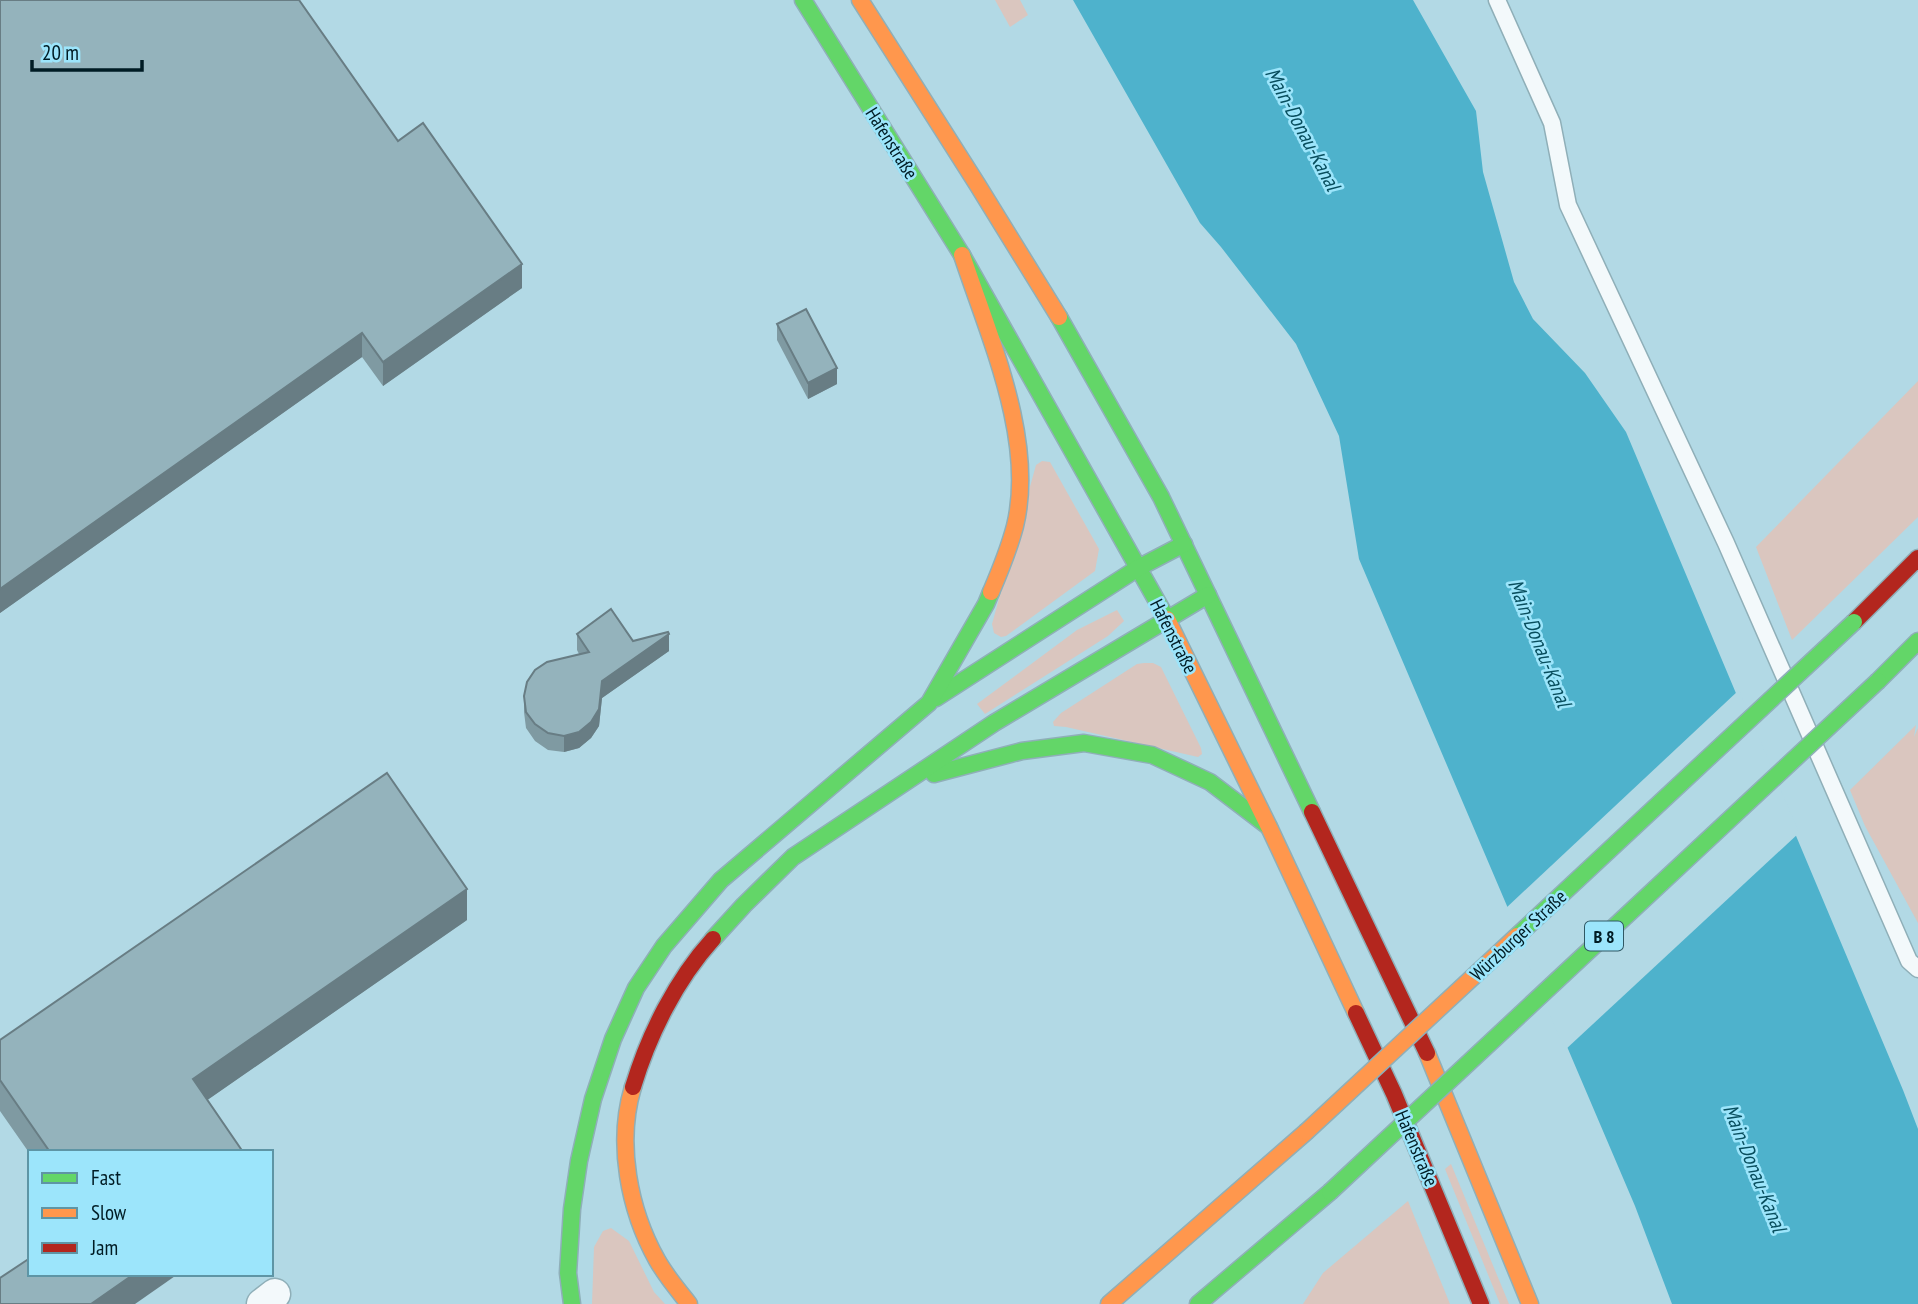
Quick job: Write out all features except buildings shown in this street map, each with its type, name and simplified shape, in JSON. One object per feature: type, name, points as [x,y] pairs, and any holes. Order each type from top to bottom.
[{"type":"main road","name":"Hafenstraße","points":[[803,0],[962,255],[1167,620],[1269,827],[1394,1094],[1481,1304]]},
{"type":"main road","points":[[860,0],[1016,244],[1134,446],[1184,544],[1427,1053],[1530,1304]]},
{"type":"main road","points":[[929,703],[980,615],[1001,569],[1015,525],[1020,486],[1020,453],[1014,419],[962,255]]},
{"type":"main road","points":[[572,1304],[568,1273],[572,1209],[579,1161],[593,1099],[613,1039],[636,988],[664,946],[721,880],[929,703],[1138,568],[1184,544]]},
{"type":"main road","name":"Würzburger Straße","points":[[1109,1304],[1306,1132],[1854,622],[1918,558]]},
{"type":"main road","points":[[689,1304],[656,1258],[641,1223],[628,1180],[626,1143],[629,1101],[641,1062],[660,1020],[703,950],[793,856],[994,723],[1208,595]]},
{"type":"main road","name":"B 8","points":[[1198,1304],[1330,1192],[1918,641]]},
{"type":"main road","points":[[905,781],[1022,751],[1084,743],[1152,755],[1210,782],[1269,827]]},
{"type":"lane","points":[[1497,0],[1552,123],[1568,205],[1726,543],[1909,961],[1918,970]]},
{"type":"shaded area","points":[[995,0],[1020,0],[1028,15],[1010,27]]},
{"type":"shaded area","points":[[1918,381],[1918,517],[1792,640],[1756,547]]},
{"type":"shaded area","points":[[1042,461],[1050,462],[1099,549],[1095,571],[1001,637],[994,633],[992,624],[1036,465]]},
{"type":"shaded area","points":[[1117,610],[1124,621],[1108,636],[985,714],[977,704],[1077,630]]},
{"type":"shaded area","points":[[1137,664],[1161,667],[1201,748],[1202,754],[1198,757],[1054,726],[1053,722],[1061,713]]},
{"type":"shaded area","points":[[1916,725],[1914,737],[1918,728],[1918,923],[1865,826],[1850,790]]},
{"type":"shaded area","points":[[1451,1164],[1509,1304],[1500,1304],[1445,1169]]},
{"type":"shaded area","points":[[1408,1201],[1450,1304],[1303,1304],[1323,1273]]},
{"type":"shaded area","points":[[611,1228],[629,1241],[654,1292],[665,1304],[592,1304],[594,1247],[603,1231]]},
{"type":"water","name":"Main-Donau-Kanal","points":[[1073,0],[1413,0],[1476,111],[1483,172],[1514,282],[1533,319],[1585,373],[1626,432],[1903,1090],[1918,1129],[1918,1304],[1672,1304],[1635,1206],[1359,559],[1339,436],[1296,344],[1200,223]]},
{"type":"pier","points":[[1739,690],[1799,833],[1565,1050],[1505,909]]},
{"type":"traffic: fast","points":[[803,0],[962,255],[1167,619]]},
{"type":"traffic: fast","points":[[1059,317],[1161,497],[1312,812]]},
{"type":"traffic: fast","points":[[936,698],[1138,568],[1184,544]]},
{"type":"traffic: fast","points":[[572,1304],[568,1273],[572,1209],[579,1161],[593,1099],[613,1039],[636,988],[664,946],[721,880],[929,703],[991,592]]},
{"type":"traffic: fast","points":[[713,939],[793,857],[994,723],[1208,595]]},
{"type":"traffic: fast","points":[[1517,936],[1854,622]]},
{"type":"traffic: fast","points":[[1878,681],[1918,641]]},
{"type":"traffic: fast","points":[[1330,1192],[1878,681]]},
{"type":"traffic: fast","points":[[934,774],[1022,751],[1084,743],[1152,755],[1210,782],[1269,827]]},
{"type":"traffic: fast","points":[[1198,1304],[1330,1192]]},
{"type":"traffic: slow","points":[[860,0],[1059,317]]},
{"type":"traffic: slow","points":[[962,255],[1006,389],[1015,424],[1019,459],[1020,493],[1015,526],[991,592]]},
{"type":"traffic: slow","points":[[1167,619],[1356,1013]]},
{"type":"traffic: slow","points":[[1306,1132],[1517,936]]},
{"type":"traffic: slow","points":[[1427,1053],[1530,1304]]},
{"type":"traffic: slow","points":[[633,1087],[626,1131],[628,1176],[633,1198],[647,1241],[657,1260],[689,1304]]},
{"type":"traffic: slow","points":[[1109,1304],[1306,1132]]},
{"type":"traffic: jam","points":[[1854,622],[1918,558]]},
{"type":"traffic: jam","points":[[1312,812],[1427,1053]]},
{"type":"traffic: jam","points":[[633,1087],[647,1047],[665,1009],[687,972],[713,939]]},
{"type":"traffic: jam","points":[[1356,1013],[1394,1094],[1481,1304]]}]
